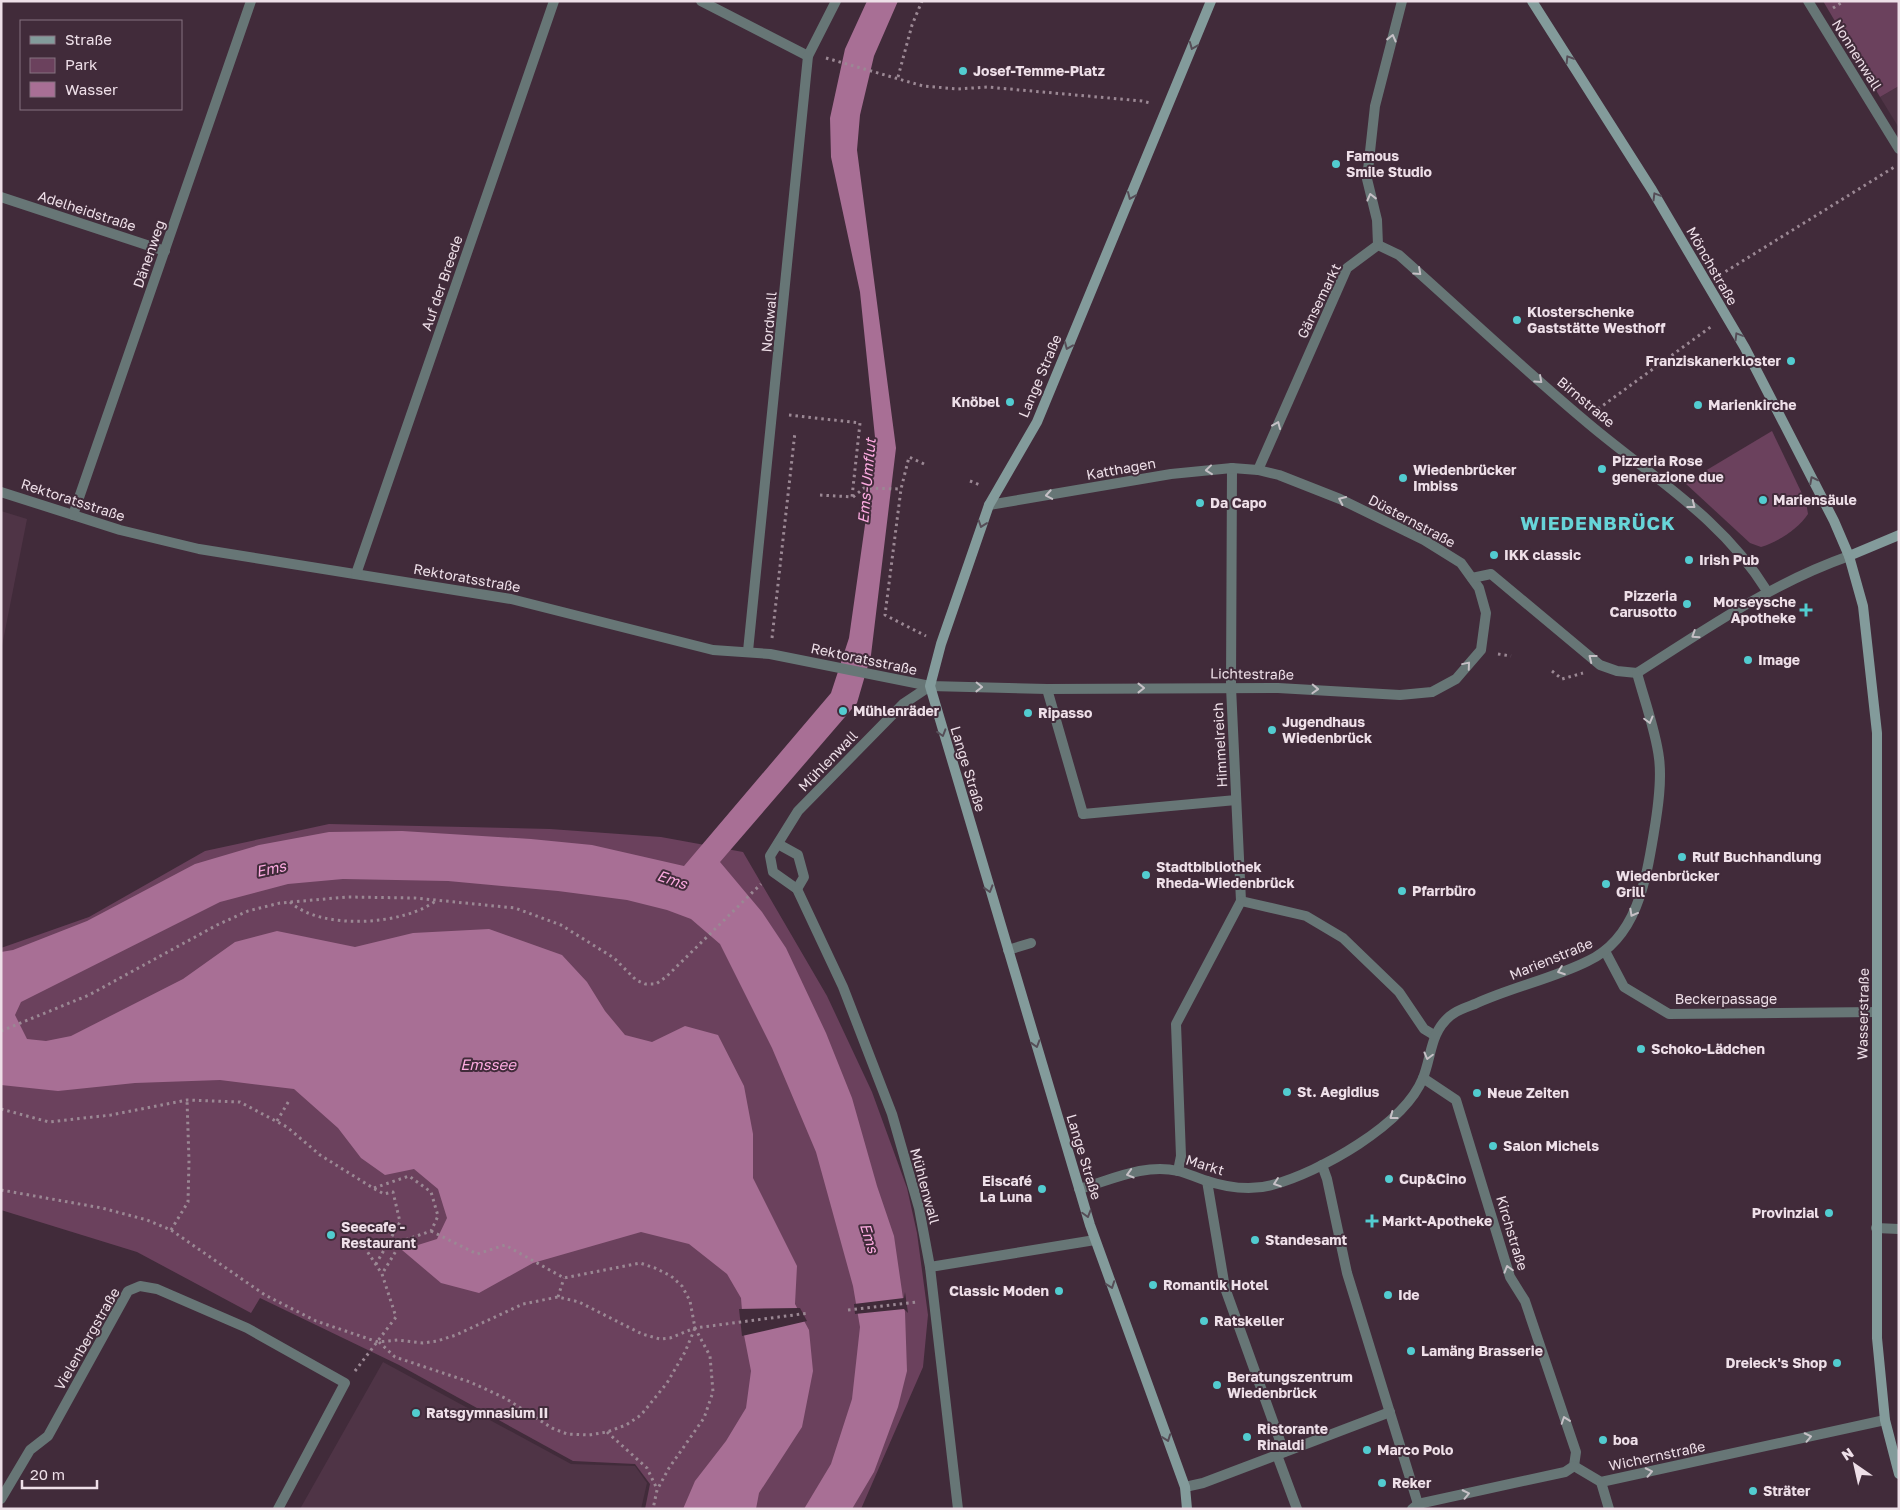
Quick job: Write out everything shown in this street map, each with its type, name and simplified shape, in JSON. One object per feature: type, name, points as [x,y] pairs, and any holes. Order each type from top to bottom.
[{"type":"street","name":"Dänenweg","points":[[73,515],[251,1]]},
{"type":"street","name":"Auf der Breede","points":[[356,574],[554,1]]},
{"type":"street","points":[[701,1],[808,56]]},
{"type":"street","name":"Nordwall","points":[[748,651],[774,413],[808,56],[836,1]]},
{"type":"street","name":"Lange Straße","points":[[1187,1509],[1185,1487],[1095,1240],[1079,1189],[930,686],[941,644],[989,505],[1037,422],[1211,1]]},
{"type":"street","points":[[1378,245],[1377,220],[1367,179],[1375,106],[1402,1]]},
{"type":"street","name":"Mönchstraße","points":[[1532,1],[1652,190],[1726,316],[1834,521],[1849,556]]},
{"type":"street","name":"Nonnenwall","points":[[1808,1],[1899,150]]},
{"type":"street","name":"Adelheidstraße","points":[[1,197],[165,251]]},
{"type":"street","name":"Birnstraße","points":[[1378,245],[1399,255],[1583,420],[1705,516],[1750,564],[1766,591]]},
{"type":"street","name":"Gänsemarkt","points":[[1258,470],[1347,268],[1378,245]]},
{"type":"street","name":"Katthagen","points":[[989,505],[1171,474],[1232,468],[1258,470]]},
{"type":"street","name":"Himmelreich","points":[[1232,468],[1231,687],[1241,901]]},
{"type":"street","name":"Düsternstraße","points":[[1258,470],[1295,480],[1424,540],[1461,563],[1472,578]]},
{"type":"street","name":"Rektoratsstraße","points":[[1,492],[120,530],[200,549],[511,599],[713,650],[770,654],[930,686]]},
{"type":"street","points":[[1472,578],[1492,574],[1600,665],[1617,671],[1637,673],[1766,591],[1812,569],[1849,556],[1899,534]]},
{"type":"street","name":"Wasserstraße","points":[[1849,556],[1864,606],[1877,733],[1879,880],[1877,1338],[1885,1420],[1899,1474]]},
{"type":"street","name":"Lichtestraße","points":[[930,686],[1047,689],[1231,687],[1400,695],[1432,692],[1456,679],[1481,650],[1486,613],[1479,588],[1472,578]]},
{"type":"street","name":"Marienstraße","points":[[1322,1165],[1343,1155],[1403,1109],[1423,1078],[1434,1035],[1452,1014],[1484,1000],[1588,962],[1605,951],[1617,940],[1636,909],[1647,878],[1657,811],[1659,758],[1637,673]]},
{"type":"street","name":"Mühlenwall","points":[[930,686],[903,704],[798,811],[770,856],[773,872],[797,889],[843,987],[892,1114],[919,1208],[930,1267],[958,1509]]},
{"type":"street","points":[[1047,689],[1083,814],[1236,800]]},
{"type":"street","points":[[778,844],[798,855],[804,877],[797,889]]},
{"type":"street","points":[[1178,1171],[1181,1156],[1176,1024],[1241,901],[1306,916],[1343,938],[1399,992],[1424,1029],[1434,1035]]},
{"type":"street","points":[[1008,950],[1031,943]]},
{"type":"street","name":"Beckerpassage","points":[[1605,951],[1624,987],[1668,1014],[1877,1012]]},
{"type":"street","name":"Kirchstraße","points":[[1423,1078],[1456,1100],[1510,1277],[1525,1301],[1576,1452],[1574,1466]]},
{"type":"street","points":[[1322,1165],[1327,1179],[1347,1273],[1390,1412],[1415,1506],[1565,1472],[1574,1466]]},
{"type":"street","name":"Markt","points":[[1079,1189],[1147,1169],[1178,1171],[1236,1188],[1271,1185],[1322,1165]]},
{"type":"street","points":[[1207,1181],[1226,1288],[1297,1509]]},
{"type":"street","points":[[1876,1228],[1899,1229]]},
{"type":"street","points":[[930,1267],[1095,1240]]},
{"type":"street","name":"Vielenbergstraße","points":[[1,1499],[30,1450],[48,1436],[128,1291],[140,1286],[157,1289],[247,1328],[346,1383]]},
{"type":"street","points":[[278,1509],[346,1383]]},
{"type":"street","points":[[1185,1487],[1202,1483],[1390,1412]]},
{"type":"street","name":"Wichernstraße","points":[[1574,1466],[1601,1482],[1885,1420]]},
{"type":"street","points":[[1601,1482],[1609,1509]]},
{"type":"path","points":[[898,78],[912,25],[922,1]]},
{"type":"path","points":[[835,59],[923,86],[958,89],[987,87],[1142,101],[1167,109]]},
{"type":"path","points":[[1707,283],[1899,164]]},
{"type":"path","points":[[1583,420],[1726,316]]},
{"type":"path","points":[[774,413],[860,424],[852,497]]},
{"type":"path","points":[[770,654],[795,432]]},
{"type":"path","points":[[924,464],[909,457],[902,489],[885,615],[941,644]]},
{"type":"path","points":[[820,495],[852,497],[864,488],[902,489]]},
{"type":"path","points":[[1552,671],[1562,679],[1595,670],[1600,665]]},
{"type":"path","points":[[1,1031],[88,995],[225,921],[248,911],[289,902],[347,897],[438,900],[515,908],[561,925],[614,958],[636,980],[645,984],[656,984],[666,977],[761,884]]},
{"type":"path","points":[[289,902],[296,908],[327,919],[346,922],[379,920],[426,909],[438,900]]},
{"type":"path","points":[[277,1121],[290,1099]]},
{"type":"path","points":[[171,1230],[188,1202],[187,1100]]},
{"type":"path","points":[[1,1109],[49,1122],[111,1115],[187,1100],[240,1102],[287,1127],[320,1155],[373,1188],[384,1194],[393,1192],[400,1222],[376,1264]]},
{"type":"path","points":[[373,1188],[409,1176],[431,1192],[438,1216],[431,1231]]},
{"type":"path","points":[[1,1190],[102,1208],[147,1220],[171,1230],[266,1295],[316,1321],[378,1342],[395,1357],[470,1382],[505,1398],[552,1428],[567,1434],[589,1435],[608,1432],[634,1420],[655,1400],[685,1352],[694,1328]]},
{"type":"path","points":[[382,1274],[402,1241],[431,1231],[477,1254],[505,1245],[564,1278],[640,1264],[655,1268],[671,1276],[687,1293],[694,1328],[710,1356],[713,1392],[704,1418],[669,1468],[657,1490],[653,1509]]},
{"type":"path","points":[[346,1383],[396,1317],[382,1274],[367,1251]]},
{"type":"path","points":[[558,1297],[564,1278]]},
{"type":"path","points":[[378,1342],[398,1340],[422,1343],[437,1341],[456,1335],[523,1304],[558,1297],[578,1302],[654,1338],[670,1338],[694,1328],[809,1314]]},
{"type":"path","points":[[848,1310],[908,1303]]},
{"type":"path","points":[[608,1432],[647,1468],[657,1490]]},
{"type":"shaded area","points":[[1899,86],[1899,128],[1880,97]]},
{"type":"shaded area","points":[[1,511],[27,519],[1,651]]},
{"type":"shaded area","name":"Ratsgymnasium II","points":[[383,1362],[571,1464],[635,1466],[647,1483],[641,1509],[300,1509]]},
{"type":"green space","points":[[1823,1],[1899,1],[1899,86],[1880,97]]},
{"type":"green space","points":[[1772,431],[1806,502],[1808,514],[1799,525],[1787,534],[1761,547],[1750,543],[1685,483]]},
{"type":"green space","points":[[329,824],[550,829],[661,837],[743,852],[827,996],[872,1092],[907,1188],[917,1233],[928,1315],[923,1367],[861,1509],[645,1509],[650,1484],[635,1464],[573,1461],[399,1365],[260,1298],[251,1313],[137,1252],[1,1210],[1,948],[89,917],[205,851]]},
{"type":"water","name":"Emssee","points":[[867,1],[898,1],[874,56],[860,115],[857,150],[896,448],[871,655],[857,703],[720,862],[762,912],[786,948],[826,1033],[852,1098],[877,1186],[894,1236],[905,1312],[907,1371],[898,1407],[874,1472],[852,1509],[804,1509],[831,1464],[852,1399],[860,1327],[853,1286],[816,1152],[772,1048],[720,944],[691,919],[667,910],[627,900],[558,891],[448,881],[343,879],[288,884],[220,902],[21,1002],[15,1015],[27,1039],[46,1041],[71,1036],[183,979],[235,942],[277,931],[355,947],[413,933],[489,929],[562,955],[587,982],[605,1011],[625,1035],[652,1042],[685,1026],[718,1035],[744,1086],[753,1134],[753,1178],[797,1266],[795,1304],[809,1330],[813,1371],[802,1427],[759,1493],[756,1509],[683,1509],[695,1481],[726,1441],[746,1408],[751,1371],[744,1335],[741,1298],[727,1274],[689,1244],[641,1232],[533,1263],[479,1293],[441,1283],[402,1250],[437,1239],[447,1218],[438,1189],[414,1169],[385,1175],[361,1158],[338,1128],[294,1089],[220,1080],[135,1083],[58,1091],[1,1085],[1,952],[13,950],[87,921],[195,864],[259,845],[329,832],[402,831],[531,839],[592,845],[684,866],[831,693],[849,638],[876,447],[860,292],[831,157],[830,118],[845,49]]},
{"type":"pier","points":[[905,1292],[908,1313],[904,1309],[855,1314],[854,1304],[904,1298]]},
{"type":"pier","points":[[800,1308],[807,1321],[742,1336],[739,1309]]},
{"type":"place","name":"Josef-Temme-Platz","points":[[963,71]]},
{"type":"place","name":"Famous Smile Studio","points":[[1336,164]]},
{"type":"place","name":"Klosterschenke Gaststätte Westhoff","points":[[1517,320]]},
{"type":"place","name":"Franziskanerkloster","points":[[1791,361]]},
{"type":"place","name":"Knöbel","points":[[1010,402]]},
{"type":"place","name":"Marienkirche","points":[[1698,405]]},
{"type":"place","name":"Pizzeria Rose generazione due","points":[[1602,469]]},
{"type":"place","name":"Wiedenbrücker Imbiss","points":[[1403,478]]},
{"type":"place","name":"Mariensäule","points":[[1763,500]]},
{"type":"place","name":"Da Capo","points":[[1200,503]]},
{"type":"place","name":"IKK classic","points":[[1494,555]]},
{"type":"place","name":"Irish Pub","points":[[1689,560]]},
{"type":"place","name":"Pizzeria Carusotto","points":[[1687,604]]},
{"type":"place","name":"Morseysche Apotheke","points":[[1806,610]]},
{"type":"place","name":"Image","points":[[1748,660]]},
{"type":"place","name":"Mühlenräder","points":[[843,711]]},
{"type":"place","name":"Ripasso","points":[[1028,713]]},
{"type":"place","name":"Jugendhaus Wiedenbrück","points":[[1272,730]]},
{"type":"place","name":"Rulf Buchhandlung","points":[[1682,857]]},
{"type":"place","name":"Stadtbibliothek Rheda-Wiedenbrück","points":[[1146,875]]},
{"type":"place","name":"Wiedenbrücker Grill","points":[[1606,884]]},
{"type":"place","name":"Pfarrbüro","points":[[1402,891]]},
{"type":"place","name":"Schoko-Lädchen","points":[[1641,1049]]},
{"type":"place","name":"St. Aegidius","points":[[1287,1092]]},
{"type":"place","name":"Neue Zeiten","points":[[1477,1093]]},
{"type":"place","name":"Salon Michels","points":[[1493,1146]]},
{"type":"place","name":"Cup&Cino","points":[[1389,1179]]},
{"type":"place","name":"Eiscafé La Luna","points":[[1042,1189]]},
{"type":"place","name":"Provinzial","points":[[1829,1213]]},
{"type":"place","name":"Markt-Apotheke","points":[[1372,1221]]},
{"type":"place","name":"Seecafe - Restaurant","points":[[331,1235]]},
{"type":"place","name":"Standesamt","points":[[1255,1240]]},
{"type":"place","name":"Romantik Hotel","points":[[1153,1285]]},
{"type":"place","name":"Classic Moden","points":[[1059,1291]]},
{"type":"place","name":"Ide","points":[[1388,1295]]},
{"type":"place","name":"Ratskeller","points":[[1204,1321]]},
{"type":"place","name":"Lamäng Brasserie","points":[[1411,1351]]},
{"type":"place","name":"Dreieck's Shop","points":[[1837,1363]]},
{"type":"place","name":"Beratungszentrum Wiedenbrück","points":[[1217,1385]]},
{"type":"place","name":"Ratsgymnasium II","points":[[416,1413]]},
{"type":"place","name":"Ristorante Rinaldi","points":[[1247,1437]]},
{"type":"place","name":"boa","points":[[1603,1440]]},
{"type":"place","name":"Marco Polo","points":[[1367,1450]]},
{"type":"place","name":"Reker","points":[[1382,1483]]},
{"type":"place","name":"Sträter","points":[[1753,1491]]},
{"type":"district","name":"WIEDENBRÜCK","points":[[1598,523]]},
{"type":"water label","name":"Ems-Umflut","points":[[867,481]]},
{"type":"water label","name":"Ems","points":[[271,869]]},
{"type":"water label","name":"Ems","points":[[672,880]]},
{"type":"water label","name":"Ems","points":[[869,1238]]}]
